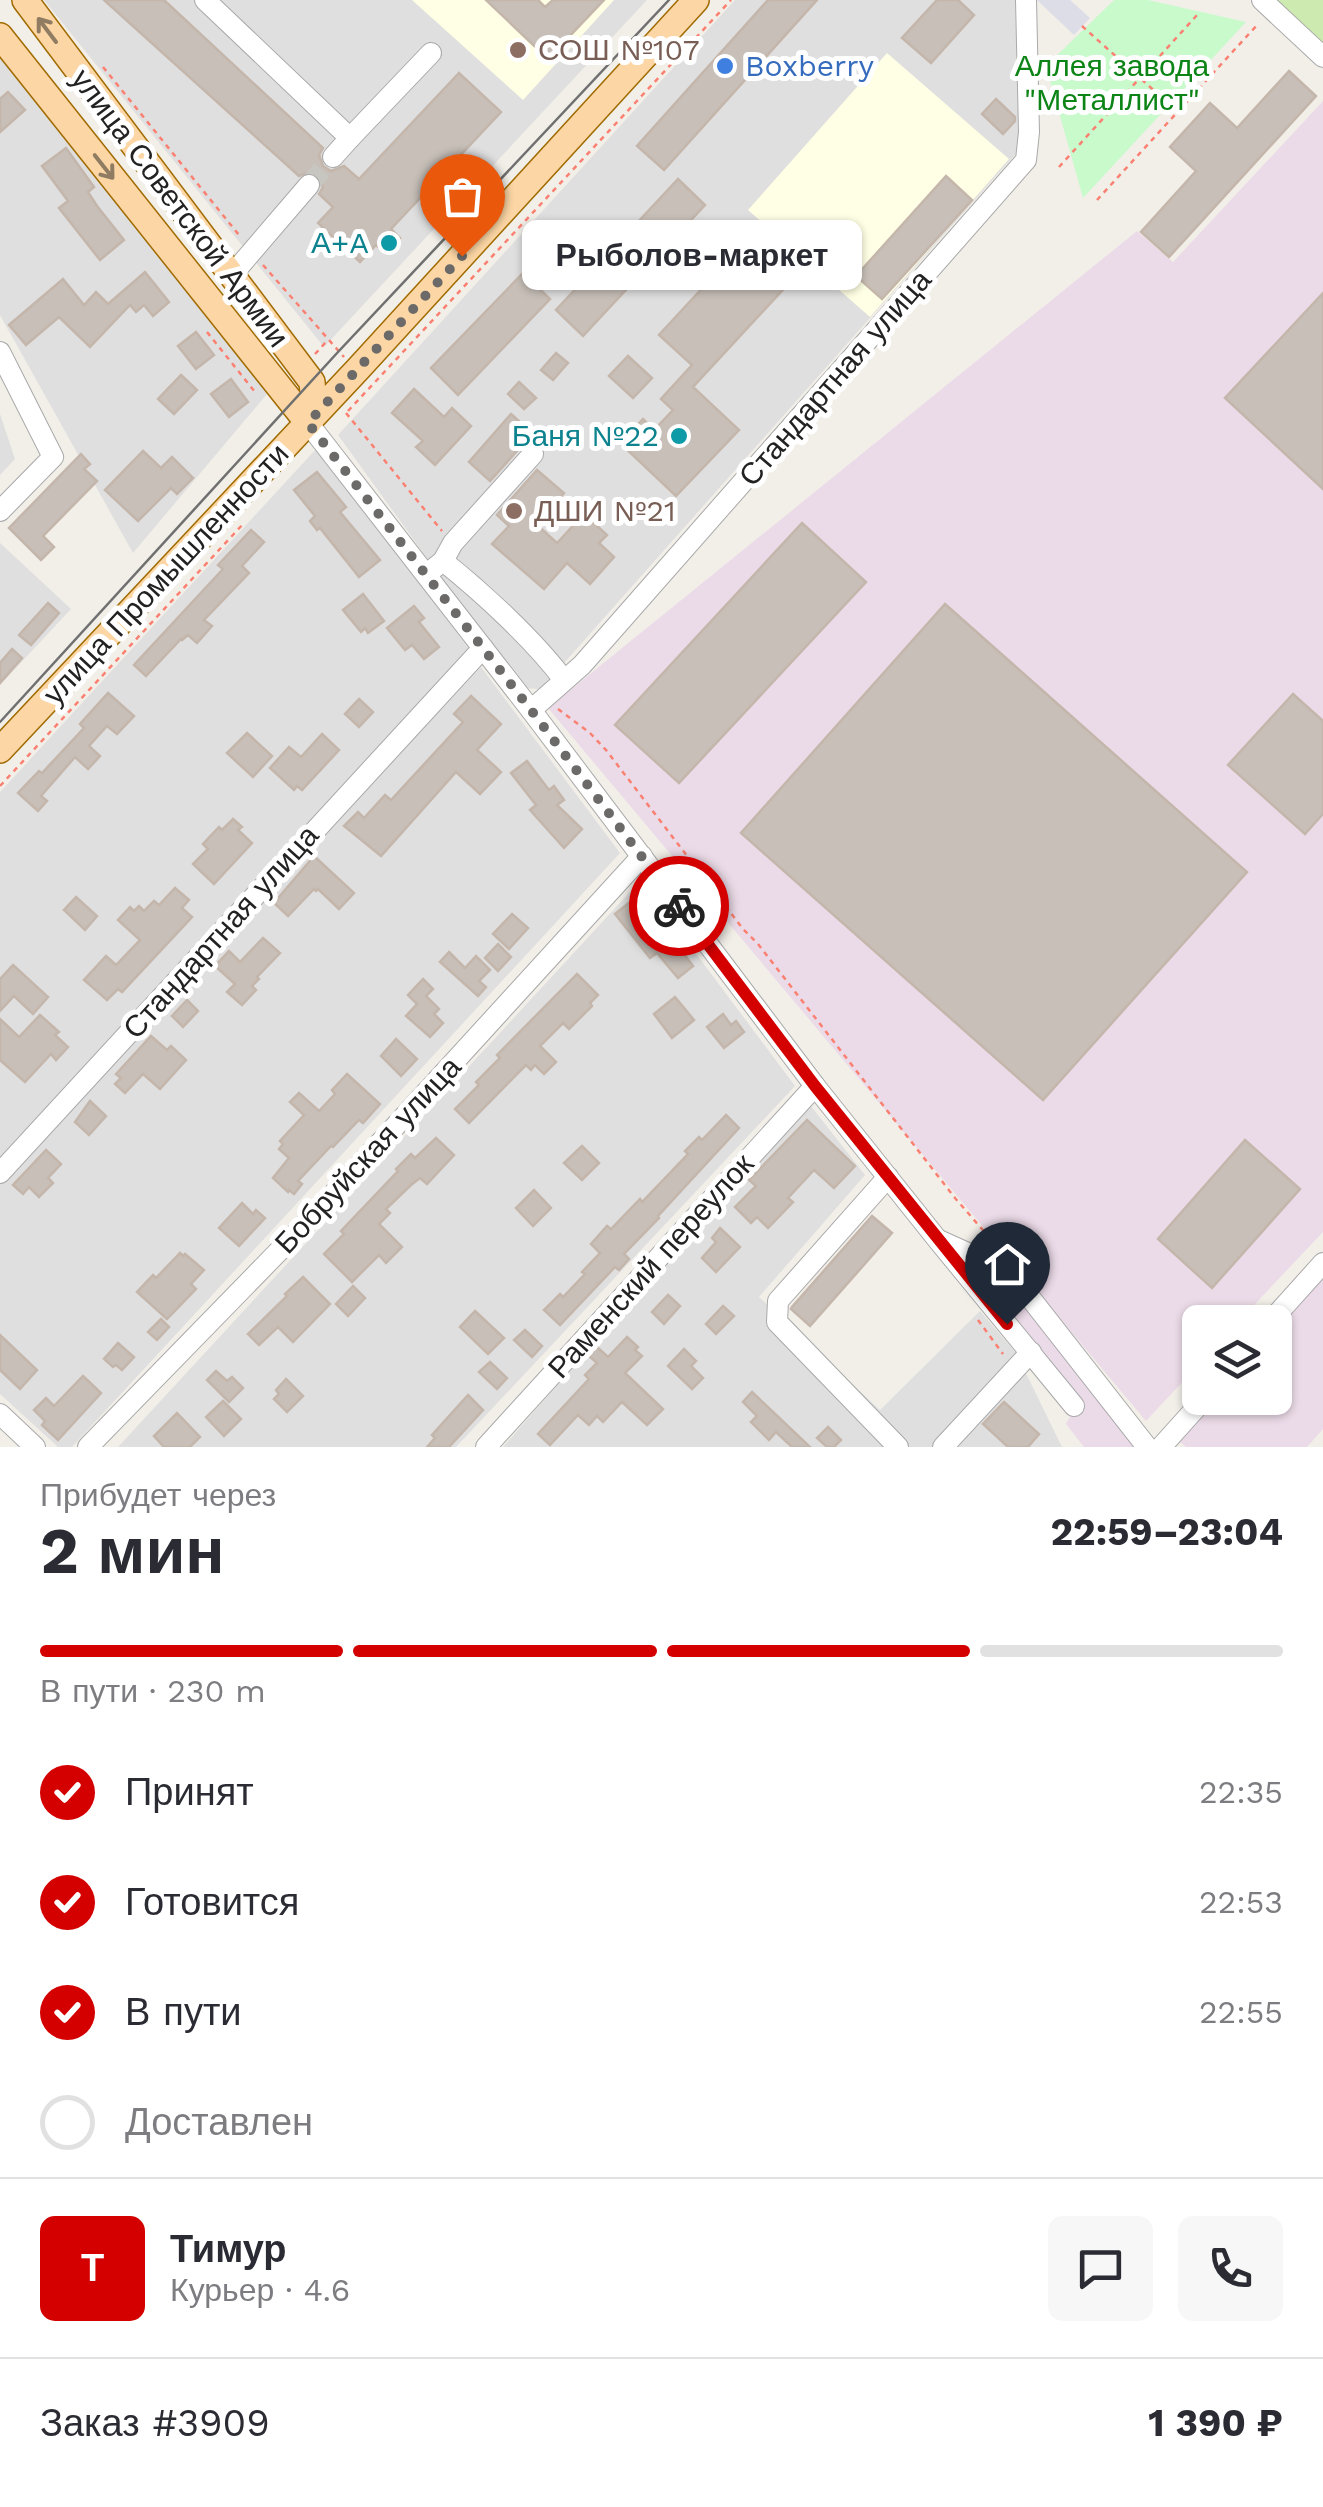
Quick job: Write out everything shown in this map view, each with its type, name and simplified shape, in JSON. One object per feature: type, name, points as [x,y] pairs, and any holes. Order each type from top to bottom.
[{"type":"main road","name":"улица Советской Армии","points":[[25,0],[312,382],[308,423]]},
{"type":"main road","name":"улица Промышленности","points":[[0,750],[308,423],[367,377],[696,0]]},
{"type":"main road","name":"улица Советской Армии","points":[[0,36],[308,423]]},
{"type":"main road","points":[[62,114],[92,90]]},
{"type":"main road","points":[[300,368],[367,377]]},
{"type":"street","points":[[204,0],[350,138]]},
{"type":"street","name":"Стандартная улица","points":[[539,703],[582,665],[1026,160],[1026,0]]},
{"type":"street","points":[[1262,0],[1323,56]]},
{"type":"street","points":[[333,157],[430,52]]},
{"type":"street","points":[[232,276],[308,185]]},
{"type":"street","points":[[0,352],[53,457],[0,511]]},
{"type":"street","name":"улица Советской Армии","points":[[308,423],[482,648],[539,703],[642,856],[815,1086],[1074,1406]]},
{"type":"street","points":[[426,575],[533,454]]},
{"type":"street","points":[[448,552],[468,581],[564,680]]},
{"type":"street","name":"Стандартная улица","points":[[0,1173],[482,648]]},
{"type":"street","name":"Бобруйская улица","points":[[88,1447],[317,1212],[642,856]]},
{"type":"street","name":"Раменский переулок","points":[[486,1447],[815,1086]]},
{"type":"street","points":[[888,1177],[778,1301],[778,1322],[898,1447]]},
{"type":"street","points":[[936,1239],[1010,1272],[1146,1447]]},
{"type":"street","points":[[1285,1305],[1323,1263]]},
{"type":"street","points":[[943,1447],[1030,1352]]},
{"type":"street","points":[[0,1414],[35,1447]]},
{"type":"street","points":[[1161,1447],[1189,1415]]},
{"type":"path","points":[[448,552],[426,513],[346,413],[367,377],[731,0]]},
{"type":"path","points":[[1059,167],[1198,14]]},
{"type":"path","points":[[1097,200],[1259,24]]},
{"type":"path","points":[[1082,26],[1178,112]]},
{"type":"path","points":[[96,59],[252,252],[328,340],[367,377]]},
{"type":"path","points":[[0,786],[253,512]]},
{"type":"path","points":[[539,703],[558,709],[606,750],[995,1245],[1010,1272]]},
{"type":"shaded area","points":[[44,0],[647,0],[324,347]]},
{"type":"shaded area","name":"СОШ №107","points":[[412,0],[614,0],[523,100]]},
{"type":"shaded area","points":[[735,0],[1015,0],[1019,150],[541,689],[521,688],[338,435]]},
{"type":"shaded area","points":[[1037,0],[1070,0],[1090,18],[1074,35]]},
{"type":"shaded area","points":[[0,45],[267,394],[133,553],[0,315]]},
{"type":"shaded area","points":[[887,53],[1009,159],[870,317],[748,210]]},
{"type":"shaded area","points":[[1323,101],[1323,1232],[1254,1305],[1182,1305],[1182,1382],[1146,1421],[548,708],[1137,231],[1173,262]]},
{"type":"shaded area","points":[[0,414],[15,459],[0,475]]},
{"type":"shaded area","points":[[317,448],[469,649],[0,1165],[0,792]]},
{"type":"shaded area","points":[[0,543],[71,609],[0,685]]},
{"type":"shaded area","points":[[481,667],[620,853],[72,1447],[58,1447],[0,1394],[0,1179]]},
{"type":"shaded area","points":[[641,880],[795,1086],[456,1447],[118,1447]]},
{"type":"shaded area","points":[[807,1101],[865,1175],[759,1297],[880,1410],[980,1311],[1016,1353],[1062,1447],[503,1447]]},
{"type":"shaded area","points":[[986,1269],[999,1272],[1134,1447],[1084,1447],[1066,1424],[1076,1406],[976,1278]]},
{"type":"shaded area","points":[[1323,1278],[1323,1429],[1307,1447],[1186,1447],[1180,1442],[1203,1415],[1292,1415],[1292,1314]]},
{"type":"green space","name":"Аллея завода \"Металлист\"","points":[[1114,0],[1148,0],[1246,22],[1083,198],[1046,66]]},
{"type":"green space","points":[[1275,0],[1323,0],[1323,45]]},
{"type":"building","points":[[104,0],[164,0],[323,148],[319,155],[323,166],[331,171],[344,166],[359,179],[459,73],[501,112],[391,229],[400,238],[385,253],[376,245],[360,262],[318,223],[333,207],[319,194],[323,187],[319,175],[311,171],[299,176]]},
{"type":"building","points":[[486,0],[538,0],[545,7],[553,0],[604,0],[548,59]]},
{"type":"building","points":[[768,0],[817,0],[664,170],[637,146]]},
{"type":"building","points":[[937,0],[958,0],[974,15],[931,63],[902,38]]},
{"type":"building","points":[[1289,71],[1316,96],[1169,257],[1141,232],[1196,171],[1170,147],[1210,103],[1237,128]]},
{"type":"building","points":[[8,92],[25,110],[0,132],[0,99]]},
{"type":"building","points":[[996,99],[1015,117],[1003,134],[982,114]]},
{"type":"building","points":[[66,148],[94,187],[88,192],[124,240],[100,260],[59,208],[68,201],[42,166]]},
{"type":"building","points":[[946,176],[972,200],[882,299],[856,276]]},
{"type":"building","points":[[678,179],[705,205],[583,336],[556,310]]},
{"type":"building","points":[[758,228],[802,269],[693,387],[739,430],[676,496],[620,443],[643,419],[654,430],[673,410],[661,399],[692,365],[659,335]]},
{"type":"building","points":[[145,272],[169,302],[153,316],[144,305],[136,312],[130,305],[90,347],[59,317],[26,345],[9,325],[63,279],[84,305],[96,292],[108,304]]},
{"type":"building","points":[[523,273],[550,299],[458,395],[431,368]]},
{"type":"building","points":[[1323,293],[1323,489],[1225,398]]},
{"type":"building","points":[[196,332],[214,355],[196,369],[178,346]]},
{"type":"building","points":[[556,353],[568,363],[553,380],[541,370]]},
{"type":"building","points":[[628,356],[652,378],[633,398],[609,376]]},
{"type":"building","points":[[181,375],[197,390],[174,414],[158,399]]},
{"type":"building","points":[[231,379],[248,402],[229,417],[211,394]]},
{"type":"building","points":[[519,382],[536,398],[524,409],[508,394]]},
{"type":"building","points":[[414,389],[444,417],[452,408],[471,426],[435,465],[416,447],[423,441],[392,413]]},
{"type":"building","points":[[511,414],[529,430],[513,448],[517,451],[490,481],[469,462]]},
{"type":"building","points":[[143,451],[161,468],[172,457],[193,478],[177,494],[171,488],[138,521],[105,490]]},
{"type":"building","points":[[81,454],[90,464],[84,469],[97,481],[43,536],[54,547],[41,560],[9,528]]},
{"type":"building","points":[[537,470],[564,493],[536,524],[557,543],[584,514],[607,535],[599,543],[614,557],[590,584],[567,563],[544,589],[492,544],[509,526],[497,515]]},
{"type":"building","points":[[317,472],[346,507],[340,512],[380,560],[359,577],[310,521],[315,516],[294,490]]},
{"type":"building","points":[[802,523],[866,582],[679,783],[615,725]]},
{"type":"building","points":[[251,530],[264,542],[242,566],[249,573],[204,620],[212,626],[197,643],[188,635],[181,639],[146,676],[134,665],[223,569],[218,565]]},
{"type":"building","points":[[363,594],[384,621],[368,633],[365,628],[361,632],[343,610]]},
{"type":"building","points":[[48,603],[59,613],[31,645],[19,635]]},
{"type":"building","points":[[945,604],[1247,872],[1043,1100],[741,833]]},
{"type":"building","points":[[414,606],[424,618],[419,622],[439,647],[424,659],[412,645],[405,650],[387,628]]},
{"type":"building","points":[[12,649],[22,658],[0,683],[0,663]]},
{"type":"building","points":[[108,693],[134,716],[117,734],[107,726],[89,746],[100,756],[88,769],[75,757],[41,796],[47,801],[38,811],[18,793],[84,728],[80,724]]},
{"type":"building","points":[[1293,694],[1323,721],[1323,814],[1305,834],[1228,765]]},
{"type":"building","points":[[471,696],[501,724],[477,750],[501,772],[480,794],[456,772],[381,856],[344,826],[358,812],[364,818],[385,795],[391,800],[463,722],[454,714]]},
{"type":"building","points":[[359,699],[373,712],[359,727],[345,714]]},
{"type":"building","points":[[247,733],[272,756],[253,777],[227,753]]},
{"type":"building","points":[[322,734],[339,750],[302,790],[297,786],[294,790],[270,768],[289,747],[301,757]]},
{"type":"building","points":[[527,761],[549,790],[554,786],[564,800],[557,805],[582,829],[564,848],[530,810],[536,805],[511,773]]},
{"type":"building","points":[[233,819],[252,843],[214,884],[193,864],[208,849],[203,844]]},
{"type":"building","points":[[314,856],[354,893],[339,909],[314,889],[288,916],[274,903]]},
{"type":"building","points":[[175,888],[189,900],[182,908],[192,917],[122,992],[118,989],[107,1000],[84,980],[106,956],[116,965],[140,940],[118,920],[130,907],[134,911],[139,906],[144,911],[154,901],[159,905]]},
{"type":"building","points":[[76,897],[97,916],[85,930],[64,910]]},
{"type":"building","points":[[635,898],[676,953],[680,949],[693,966],[678,978],[657,953],[650,958],[615,914]]},
{"type":"building","points":[[512,914],[528,928],[509,949],[493,934]]},
{"type":"building","points":[[263,938],[280,953],[257,977],[252,986],[256,990],[242,1005],[227,992],[235,984],[215,966],[229,951],[240,962]]},
{"type":"building","points":[[498,944],[511,957],[498,971],[485,958]]},
{"type":"building","points":[[449,952],[465,968],[476,956],[490,970],[479,981],[486,987],[478,996],[440,962]]},
{"type":"building","points":[[13,965],[48,997],[33,1014],[14,996],[0,1011],[0,979]]},
{"type":"building","points":[[577,974],[598,995],[569,1029],[563,1023],[540,1046],[556,1062],[544,1074],[535,1065],[531,1070],[526,1065],[469,1123],[455,1109],[500,1058],[497,1055]]},
{"type":"building","points":[[423,979],[433,989],[426,996],[439,1009],[434,1014],[443,1023],[430,1037],[406,1016],[417,1004],[408,995]]},
{"type":"building","points":[[675,997],[694,1020],[672,1038],[654,1014]]},
{"type":"building","points":[[187,1000],[198,1011],[183,1027],[172,1016]]},
{"type":"building","points":[[723,1014],[731,1025],[736,1021],[744,1032],[724,1048],[707,1027]]},
{"type":"building","points":[[40,1015],[59,1032],[55,1035],[68,1047],[56,1060],[51,1054],[25,1082],[0,1060],[0,1019],[19,1037]]},
{"type":"building","points":[[151,1036],[167,1050],[171,1046],[186,1060],[160,1089],[143,1074],[125,1093],[115,1084],[121,1078],[116,1074]]},
{"type":"building","points":[[396,1039],[417,1059],[401,1076],[381,1056]]},
{"type":"building","points":[[347,1074],[380,1104],[363,1123],[359,1120],[331,1146],[298,1181],[302,1184],[294,1194],[288,1192],[273,1178],[289,1158],[279,1149],[283,1144],[280,1141],[304,1115],[290,1102],[299,1093],[319,1111]]},
{"type":"building","points":[[90,1101],[106,1116],[89,1135],[75,1122]]},
{"type":"building","points":[[726,1115],[739,1128],[624,1254],[629,1259],[619,1270],[615,1267],[560,1325],[544,1310],[560,1294],[563,1297],[600,1253],[591,1244],[607,1226],[611,1229],[640,1199],[642,1202],[688,1154],[685,1151]]},
{"type":"building","points":[[807,1120],[855,1166],[834,1188],[814,1170],[788,1198],[793,1202],[768,1228],[757,1217],[751,1223],[735,1207],[756,1186],[749,1180]]},
{"type":"building","points":[[436,1138],[454,1155],[427,1184],[420,1178],[411,1185],[386,1209],[390,1213],[379,1224],[402,1247],[386,1263],[379,1255],[352,1282],[324,1254],[396,1169]]},
{"type":"building","points":[[1245,1140],[1300,1189],[1212,1288],[1158,1239]]},
{"type":"building","points":[[582,1146],[599,1163],[582,1180],[564,1163]]},
{"type":"building","points":[[46,1150],[61,1164],[48,1178],[53,1183],[39,1197],[29,1187],[23,1194],[13,1185]]},
{"type":"building","points":[[534,1190],[551,1208],[533,1226],[516,1208]]},
{"type":"building","points":[[242,1203],[253,1214],[256,1210],[265,1218],[239,1246],[219,1228]]},
{"type":"building","points":[[872,1216],[892,1233],[810,1326],[792,1307]]},
{"type":"building","points":[[720,1228],[740,1247],[716,1272],[702,1258],[716,1242],[712,1238]]},
{"type":"building","points":[[180,1253],[204,1270],[191,1284],[196,1289],[167,1319],[137,1292]]},
{"type":"building","points":[[303,1277],[330,1304],[293,1342],[278,1327],[259,1345],[248,1334]]},
{"type":"building","points":[[353,1286],[365,1298],[348,1316],[336,1304]]},
{"type":"building","points":[[668,1295],[680,1306],[664,1324],[652,1312]]},
{"type":"building","points":[[723,1306],[734,1316],[716,1334],[706,1324]]},
{"type":"building","points":[[475,1311],[504,1338],[488,1354],[460,1327]]},
{"type":"building","points":[[161,1319],[169,1327],[157,1340],[148,1332]]},
{"type":"building","points":[[525,1330],[542,1346],[532,1357],[514,1340]]},
{"type":"building","points":[[0,1335],[37,1370],[20,1389],[0,1370]]},
{"type":"building","points":[[627,1337],[642,1356],[625,1373],[663,1409],[647,1425],[622,1402],[603,1422],[597,1416],[589,1425],[578,1415],[550,1445],[538,1434],[589,1379],[585,1375],[597,1363],[589,1356],[597,1347],[608,1357]]},
{"type":"building","points":[[118,1343],[134,1357],[122,1370],[104,1359]]},
{"type":"building","points":[[684,1349],[696,1361],[691,1366],[703,1378],[692,1389],[668,1366]]},
{"type":"building","points":[[490,1362],[507,1378],[497,1389],[479,1372]]},
{"type":"building","points":[[216,1371],[227,1381],[232,1377],[243,1388],[229,1402],[207,1380]]},
{"type":"building","points":[[83,1376],[101,1393],[58,1440],[42,1425],[45,1421],[34,1410],[46,1398],[54,1406]]},
{"type":"building","points":[[286,1379],[303,1396],[287,1412],[274,1399]]},
{"type":"building","points":[[752,1392],[810,1447],[792,1447],[776,1432],[769,1440],[751,1422],[757,1416],[743,1402]]},
{"type":"building","points":[[468,1395],[483,1410],[449,1447],[427,1447],[435,1438],[432,1435]]},
{"type":"building","points":[[223,1401],[241,1419],[224,1436],[206,1417]]},
{"type":"building","points":[[1004,1402],[1039,1434],[1028,1447],[1008,1447],[983,1424]]},
{"type":"building","points":[[177,1413],[200,1437],[190,1447],[164,1447],[154,1436]]},
{"type":"building","points":[[828,1427],[841,1440],[834,1447],[827,1447],[817,1438]]},
{"type":"tunnel","points":[[309,185],[333,157]]},
{"type":"tram line","points":[[0,722],[338,352],[669,0]]},
{"type":"way so far","points":[[462,256],[308,423],[679,906]]},
{"type":"place","name":"СОШ №107","points":[[518,50]]},
{"type":"place","name":"Boxberry","points":[[725,66]]},
{"type":"place","name":"А+A","points":[[389,243]]},
{"type":"place","name":"Рыболов-маркет","points":[[462,256]]},
{"type":"place","name":"Баня №22","points":[[679,436]]},
{"type":"place","name":"ДШИ №21","points":[[514,511]]},
{"type":"route","points":[[679,906],[815,1086],[1007,1324]]}]
